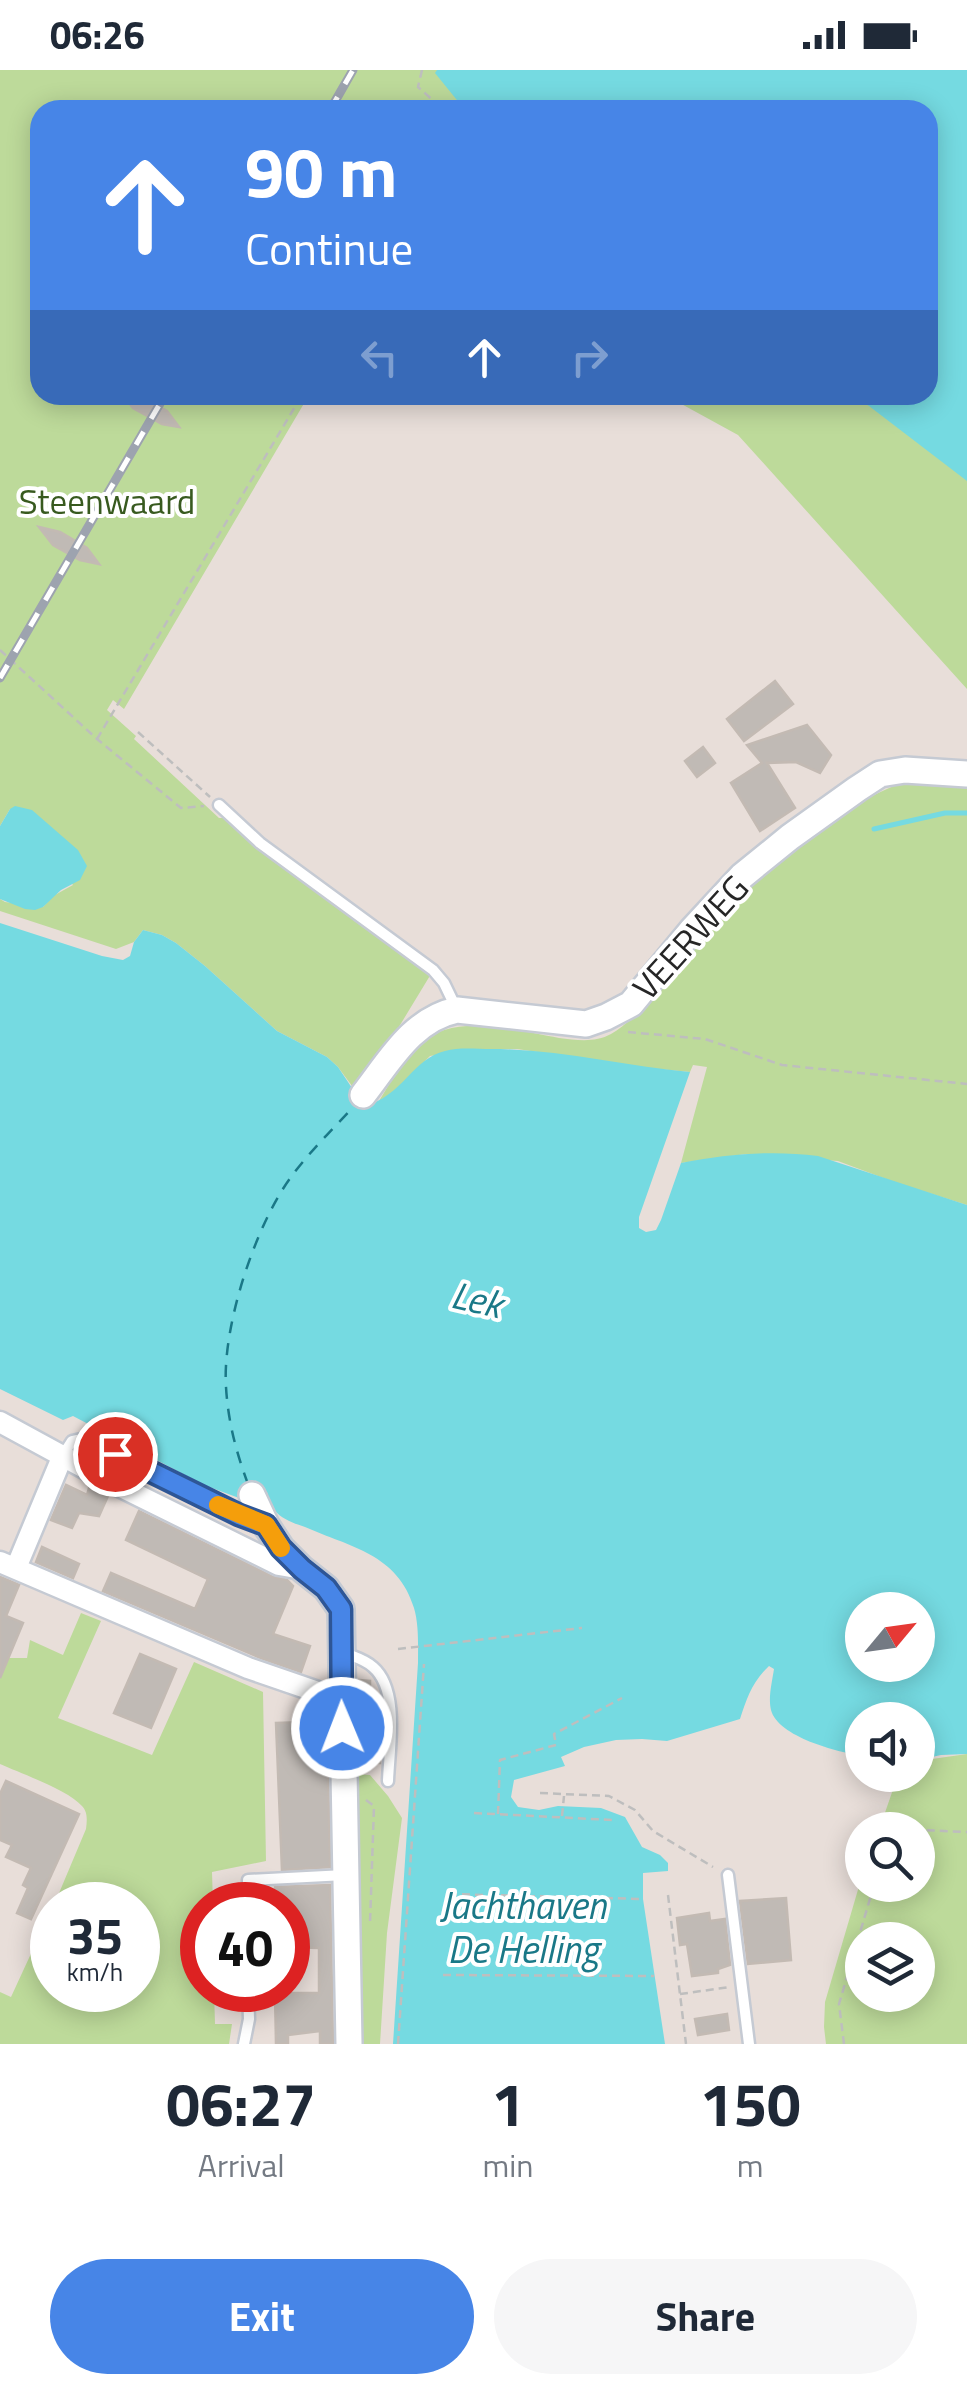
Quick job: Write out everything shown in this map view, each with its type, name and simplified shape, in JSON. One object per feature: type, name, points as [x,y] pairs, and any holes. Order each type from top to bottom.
[{"type":"street","name":"VEERWEG","points":[[457,1010],[564,1023],[586,1024],[606,1017],[631,1004],[742,876],[790,836],[869,781],[880,774],[905,770],[967,774]]},
{"type":"street","points":[[363,1095],[414,1030],[441,1013],[457,1010]]},
{"type":"street","points":[[0,1422],[279,1565],[302,1569]]},
{"type":"street","points":[[64,1455],[8,1565],[248,1668],[341,1700]]},
{"type":"street","points":[[252,1494],[281,1548],[326,1588],[341,1609],[349,2044]]},
{"type":"lane","points":[[219,805],[291,867],[433,970],[457,1010]]},
{"type":"lane","points":[[64,1455],[72,1441],[84,1438],[266,1525]]},
{"type":"lane","points":[[340,1650],[370,1664],[385,1684],[391,1706],[388,1781]]},
{"type":"lane","points":[[728,1875],[749,2044]]},
{"type":"lane","points":[[248,1882],[346,1876]]},
{"type":"lane","points":[[244,2044],[248,2012]]},
{"type":"path","points":[[422,70],[418,87],[433,100]]},
{"type":"path","points":[[97,739],[296,405]]},
{"type":"path","points":[[0,650],[97,739],[181,808],[219,805]]},
{"type":"path","points":[[138,732],[219,805]]},
{"type":"path","points":[[606,1017],[614,1026],[632,1034],[704,1039],[782,1064],[967,1084]]},
{"type":"path","points":[[398,1649],[582,1628]]},
{"type":"path","points":[[398,2044],[424,1664]]},
{"type":"path","points":[[498,1814],[500,1760],[556,1745],[554,1734],[622,1698]]},
{"type":"path","points":[[540,1793],[609,1796],[636,1810],[653,1831],[728,1875]]},
{"type":"path","points":[[562,1818],[564,1796]]},
{"type":"path","points":[[374,1806],[376,1797]]},
{"type":"path","points":[[474,1812],[613,1820]]},
{"type":"path","points":[[935,1831],[967,1832]]},
{"type":"path","points":[[449,1894],[643,1899]]},
{"type":"path","points":[[668,1896],[686,2044]]},
{"type":"path","points":[[844,2044],[839,2004],[869,1902]]},
{"type":"path","points":[[443,1975],[654,1976]]},
{"type":"path","points":[[680,1994],[741,1985]]},
{"type":"green space","name":"Steenwaard","points":[[0,70],[967,70],[967,689],[738,435],[683,405],[938,405],[938,100],[30,100],[30,405],[303,405],[124,709],[113,700],[107,710],[219,818],[431,974],[355,1090],[327,1057],[277,1031],[205,966],[162,935],[143,930],[134,942],[116,949],[0,911],[0,899],[43,907],[73,885],[10,809],[0,826]]},
{"type":"green space","points":[[905,782],[967,785],[967,1205],[838,1161],[746,1154],[681,1163],[707,1067],[693,1065],[690,1072],[517,1049],[472,1049],[430,1056],[394,1092],[379,1101],[412,1051],[433,1035],[449,1029],[486,1026],[579,1040],[611,1034],[644,1005],[706,929],[753,881],[853,807]]},
{"type":"green space","points":[[81,1613],[101,1621],[58,1718],[152,1755],[194,1662],[263,1692],[266,1861],[212,1872],[212,1882],[180,1882],[180,2012],[215,2012],[215,2024],[232,2024],[229,2044],[0,2044],[0,1992],[11,1997],[30,1956],[30,2012],[160,2012],[160,1882],[64,1882],[86,1829],[84,1808],[55,1788],[0,1764],[0,1658],[27,1658],[30,1640],[63,1655]]},
{"type":"green space","points":[[967,1754],[967,2044],[826,2044],[825,2002],[845,1934],[845,2012],[935,2012],[935,1922],[848,1922],[854,1902],[935,1902],[935,1812],[885,1812],[892,1792],[935,1792],[935,1759]]},
{"type":"green space","points":[[353,1774],[370,1775],[402,1818],[387,1933],[380,2044],[357,2044]]},
{"type":"water","points":[[967,70],[967,481],[867,405],[938,405],[938,100],[457,100],[435,73]]},
{"type":"water","points":[[15,806],[32,810],[78,850],[87,866],[80,880],[35,910],[0,899],[0,826]]},
{"type":"water","points":[[0,923],[123,960],[130,956],[143,930],[162,935],[205,966],[277,1031],[327,1057],[364,1106],[388,1095],[424,1061],[456,1049],[541,1052],[690,1072],[639,1217],[639,1228],[646,1232],[656,1230],[681,1163],[732,1155],[818,1156],[967,1205],[967,1754],[935,1756],[935,1702],[845,1702],[845,1752],[810,1742],[776,1720],[770,1700],[774,1669],[769,1666],[754,1684],[740,1719],[667,1741],[616,1740],[584,1747],[561,1757],[565,1766],[514,1780],[511,1797],[518,1807],[601,1808],[625,1817],[642,1847],[668,1863],[668,1871],[643,1873],[643,1899],[665,2044],[393,2044],[418,1663],[417,1621],[407,1590],[397,1575],[370,1555],[280,1515],[267,1492],[239,1498],[204,1485],[73,1416],[63,1420],[0,1389]]},
{"type":"building","points":[[131,405],[156,405],[167,411],[179,427],[162,424]]},
{"type":"building","points":[[39,527],[60,532],[87,548],[99,564],[80,560],[53,545]]},
{"type":"building","points":[[775,681],[793,704],[744,741],[727,719]]},
{"type":"building","points":[[807,725],[831,755],[820,773],[796,762],[767,763],[795,808],[760,831],[731,783],[762,763],[747,745]]},
{"type":"building","points":[[703,747],[715,763],[697,777],[685,761]]},
{"type":"building","points":[[66,1485],[87,1495],[89,1488],[108,1496],[99,1516],[79,1513],[72,1528],[51,1520]]},
{"type":"building","points":[[139,1511],[273,1577],[287,1580],[293,1586],[273,1634],[310,1646],[301,1672],[103,1591],[111,1573],[195,1609],[208,1579],[126,1540]]},
{"type":"building","points":[[42,1547],[79,1564],[73,1578],[36,1562]]},
{"type":"building","points":[[0,1577],[19,1585],[6,1616],[23,1623],[0,1678]]},
{"type":"building","points":[[140,1654],[176,1669],[151,1728],[114,1713]]},
{"type":"building","points":[[359,1680],[370,1681],[370,1702],[377,1702],[380,1763],[360,1763]]},
{"type":"building","points":[[327,1722],[330,1867],[282,1870],[276,1723]]},
{"type":"building","points":[[6,1781],[79,1814],[48,1882],[30,1882],[30,1919],[17,1913],[28,1888],[23,1885],[31,1868],[6,1857],[12,1845],[0,1840],[0,1794]]},
{"type":"building","points":[[330,1885],[333,2044],[320,2044],[320,2031],[288,2035],[288,2044],[276,2044],[275,2012],[310,2012],[310,1993],[319,1993],[319,1948],[310,1948],[310,1886]]},
{"type":"building","points":[[786,1898],[791,1960],[748,1964],[740,1901]]},
{"type":"building","points":[[709,1913],[710,1921],[725,1919],[730,1965],[718,1969],[718,1973],[692,1976],[687,1944],[680,1945],[677,1918]]},
{"type":"building","points":[[727,2014],[729,2030],[698,2035],[695,2019]]},
{"type":"waterway","points":[[874,829],[945,813],[967,813]]},
{"type":"ferry route","points":[[248,1484],[233,1436],[226,1387],[229,1336],[243,1278],[265,1222],[291,1177],[357,1103]]},
{"type":"railway","points":[[336,100],[353,70]]},
{"type":"railway","points":[[0,678],[159,405]]},
{"type":"slow traffic","points":[[218,1505],[266,1525],[281,1548]]},
{"type":"route","points":[[115,1454],[266,1525],[281,1548],[326,1588],[341,1609],[342,1728]]},
{"type":"water label","name":"Lek","points":[[477,1299]]},
{"type":"water label","name":"Jachthaven De Helling","points":[[523,1927]]}]
